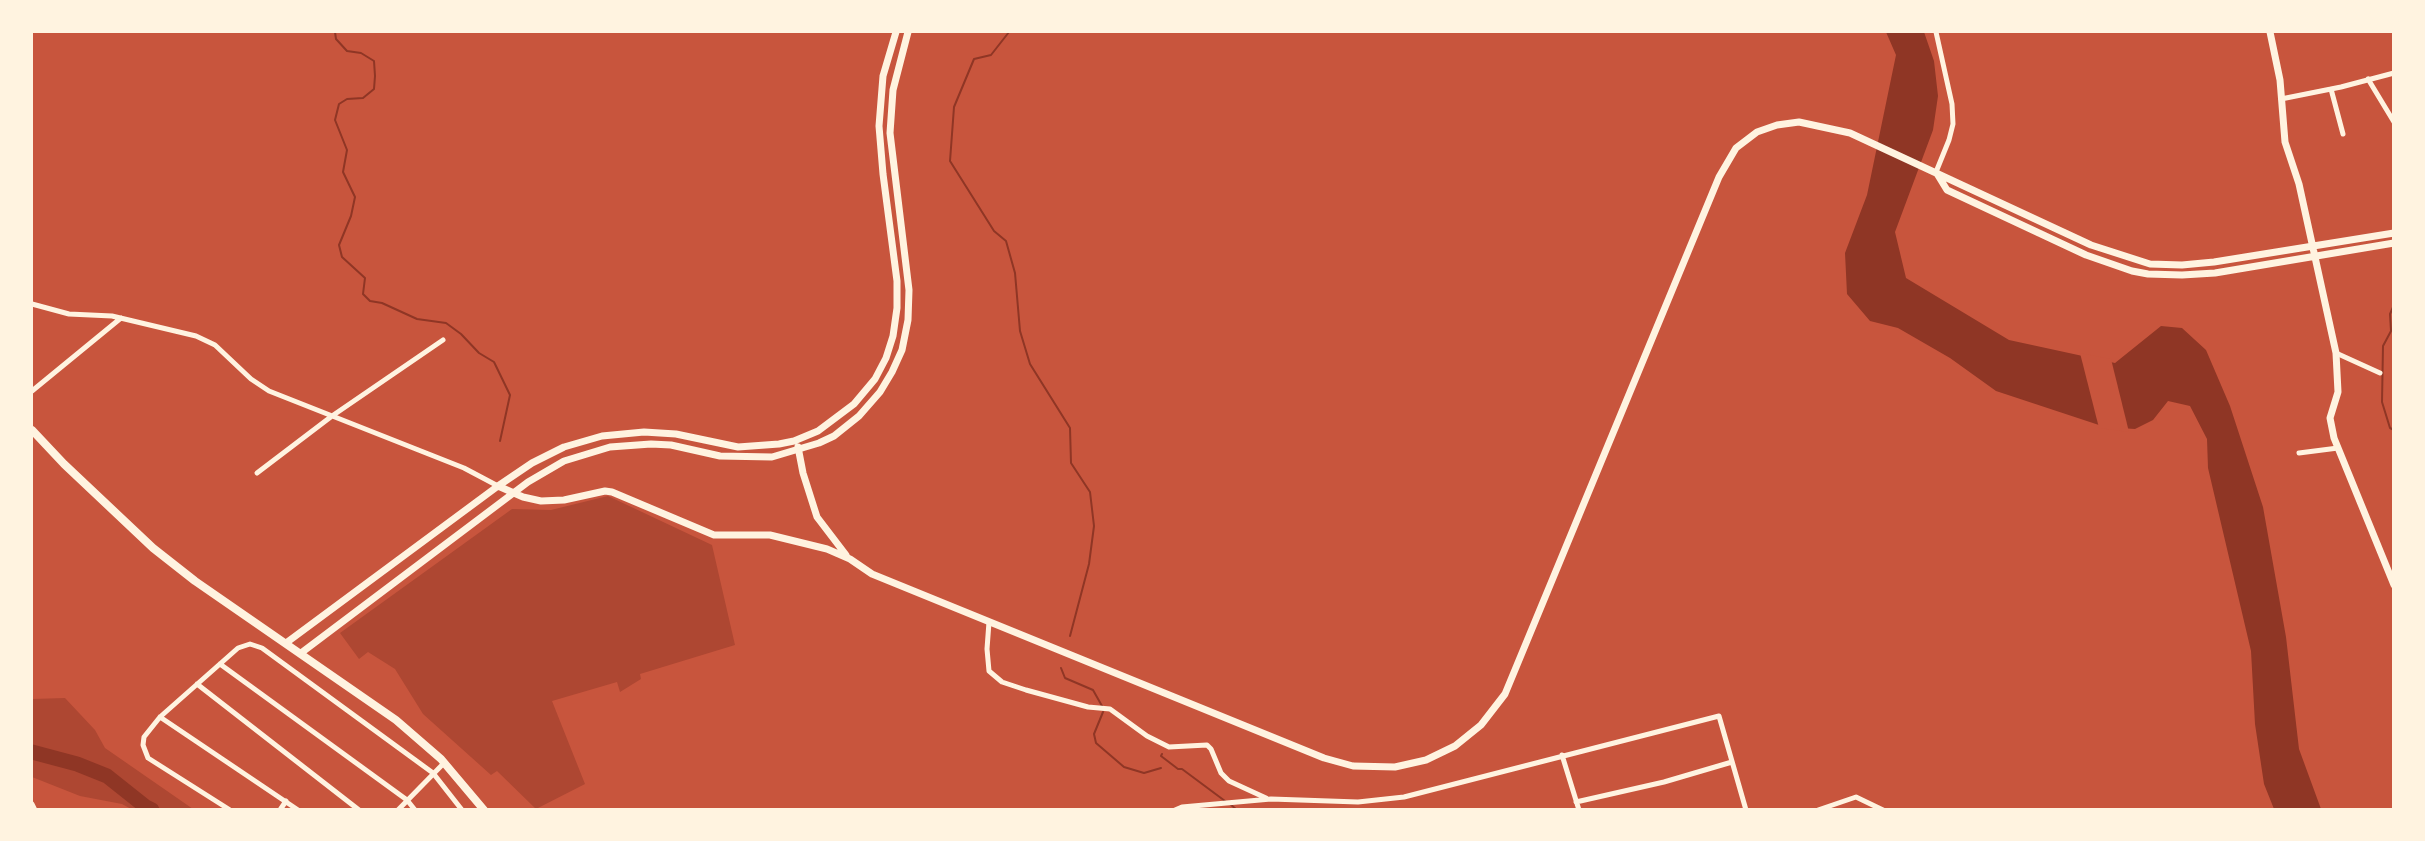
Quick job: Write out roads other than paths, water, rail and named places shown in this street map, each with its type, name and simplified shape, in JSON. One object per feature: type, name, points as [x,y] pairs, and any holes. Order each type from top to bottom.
[{"type":"main road","points":[[32,430],[64,464],[153,548],[195,581],[396,720],[444,763],[484,810]]},
{"type":"street","points":[[286,643],[498,486],[548,455],[582,441],[602,436],[633,433],[662,433],[727,446],[750,447],[798,440],[831,423],[859,400],[881,369],[893,336],[898,294],[879,126],[883,76],[896,32]]},
{"type":"street","points":[[301,653],[528,482],[558,464],[610,447],[651,444],[671,445],[737,458],[772,458],[799,451],[834,436],[859,416],[892,372],[906,336],[909,290],[890,133],[893,90],[908,32]]},
{"type":"street","points":[[1936,32],[1952,104],[1953,123],[1936,172]]},
{"type":"street","points":[[2270,32],[2280,80],[2285,142],[2299,184],[2336,353],[2338,392],[2330,418],[2338,448],[2394,585]]},
{"type":"street","points":[[2281,99],[2394,73]]},
{"type":"street","points":[[2368,79],[2394,122]]},
{"type":"street","points":[[2331,89],[2343,134]]},
{"type":"street","points":[[32,304],[69,314],[121,318],[167,327],[207,340],[259,385],[464,468],[514,494],[532,500],[551,501],[596,492],[612,492],[714,535],[751,533],[786,537],[827,549],[850,559],[872,574],[989,622],[1338,763],[1369,768],[1426,760],[1455,746],[1481,725],[1495,709],[1513,677],[1719,177],[1730,156],[1744,140],[1777,124],[1811,123],[1858,135],[2036,221],[2105,251],[2150,264],[2182,265],[2214,262],[2394,233]]},
{"type":"street","points":[[1936,172],[1947,190],[2102,260],[2148,274],[2182,276],[2216,273],[2394,243]]},
{"type":"street","points":[[2102,260],[2105,251]]},
{"type":"street","points":[[32,391],[121,318]]},
{"type":"street","points":[[257,473],[332,416],[443,340]]},
{"type":"street","points":[[2336,353],[2380,373]]},
{"type":"street","points":[[798,440],[810,499],[817,517],[850,559]]},
{"type":"street","points":[[2299,453],[2338,448]]},
{"type":"street","points":[[989,622],[987,649],[989,671],[1002,682],[1088,707],[1110,710],[1147,736],[1170,747],[1206,745],[1211,749],[1221,773],[1229,782],[1250,793],[1270,799]]},
{"type":"street","points":[[230,810],[148,758],[144,752],[144,737],[160,717],[238,648],[250,644],[257,645],[434,774],[462,810]]},
{"type":"street","points":[[220,664],[407,800],[415,810]]},
{"type":"street","points":[[197,684],[359,810]]},
{"type":"street","points":[[1176,810],[1270,799],[1358,802],[1404,797],[1719,716],[1746,810]]},
{"type":"street","points":[[160,717],[298,810]]},
{"type":"street","points":[[1562,755],[1579,810]]},
{"type":"street","points":[[1576,802],[1664,782],[1732,762]]},
{"type":"street","points":[[398,810],[444,763]]},
{"type":"street","points":[[1818,810],[1856,796],[1883,810]]},
{"type":"street","points":[[280,810],[286,801]]},
{"type":"street","points":[[32,804],[35,810]]},
{"type":"waterway","points":[[335,32],[336,39],[347,51],[361,53],[374,61],[375,76],[374,89],[363,98],[347,99],[339,104],[335,120],[347,150],[343,172],[355,197],[351,216],[339,245],[342,257],[365,278],[363,294],[370,301],[382,303],[417,319],[446,323],[461,334],[479,353],[494,362],[510,395],[500,441]]},
{"type":"waterway","points":[[1009,32],[991,55],[974,59],[954,107],[950,161],[994,231],[1006,241],[1015,273],[1020,331],[1030,364],[1070,428],[1071,463],[1090,492],[1094,526],[1089,564],[1070,636]]},
{"type":"waterway","points":[[2394,305],[2390,314],[2391,331],[2383,346],[2382,402],[2390,428],[2394,430]]},
{"type":"waterway","points":[[1061,668],[1065,678],[1093,690],[1102,706]]},
{"type":"waterway","points":[[1103,712],[1094,734],[1096,743],[1124,767],[1144,773],[1161,768]]},
{"type":"waterway","points":[[32,752],[77,764],[107,776],[152,810]]},
{"type":"waterway","points":[[1162,754],[1161,756],[1178,769],[1182,769],[1225,801]]},
{"type":"waterway","points":[[1230,804],[1237,810]]}]
